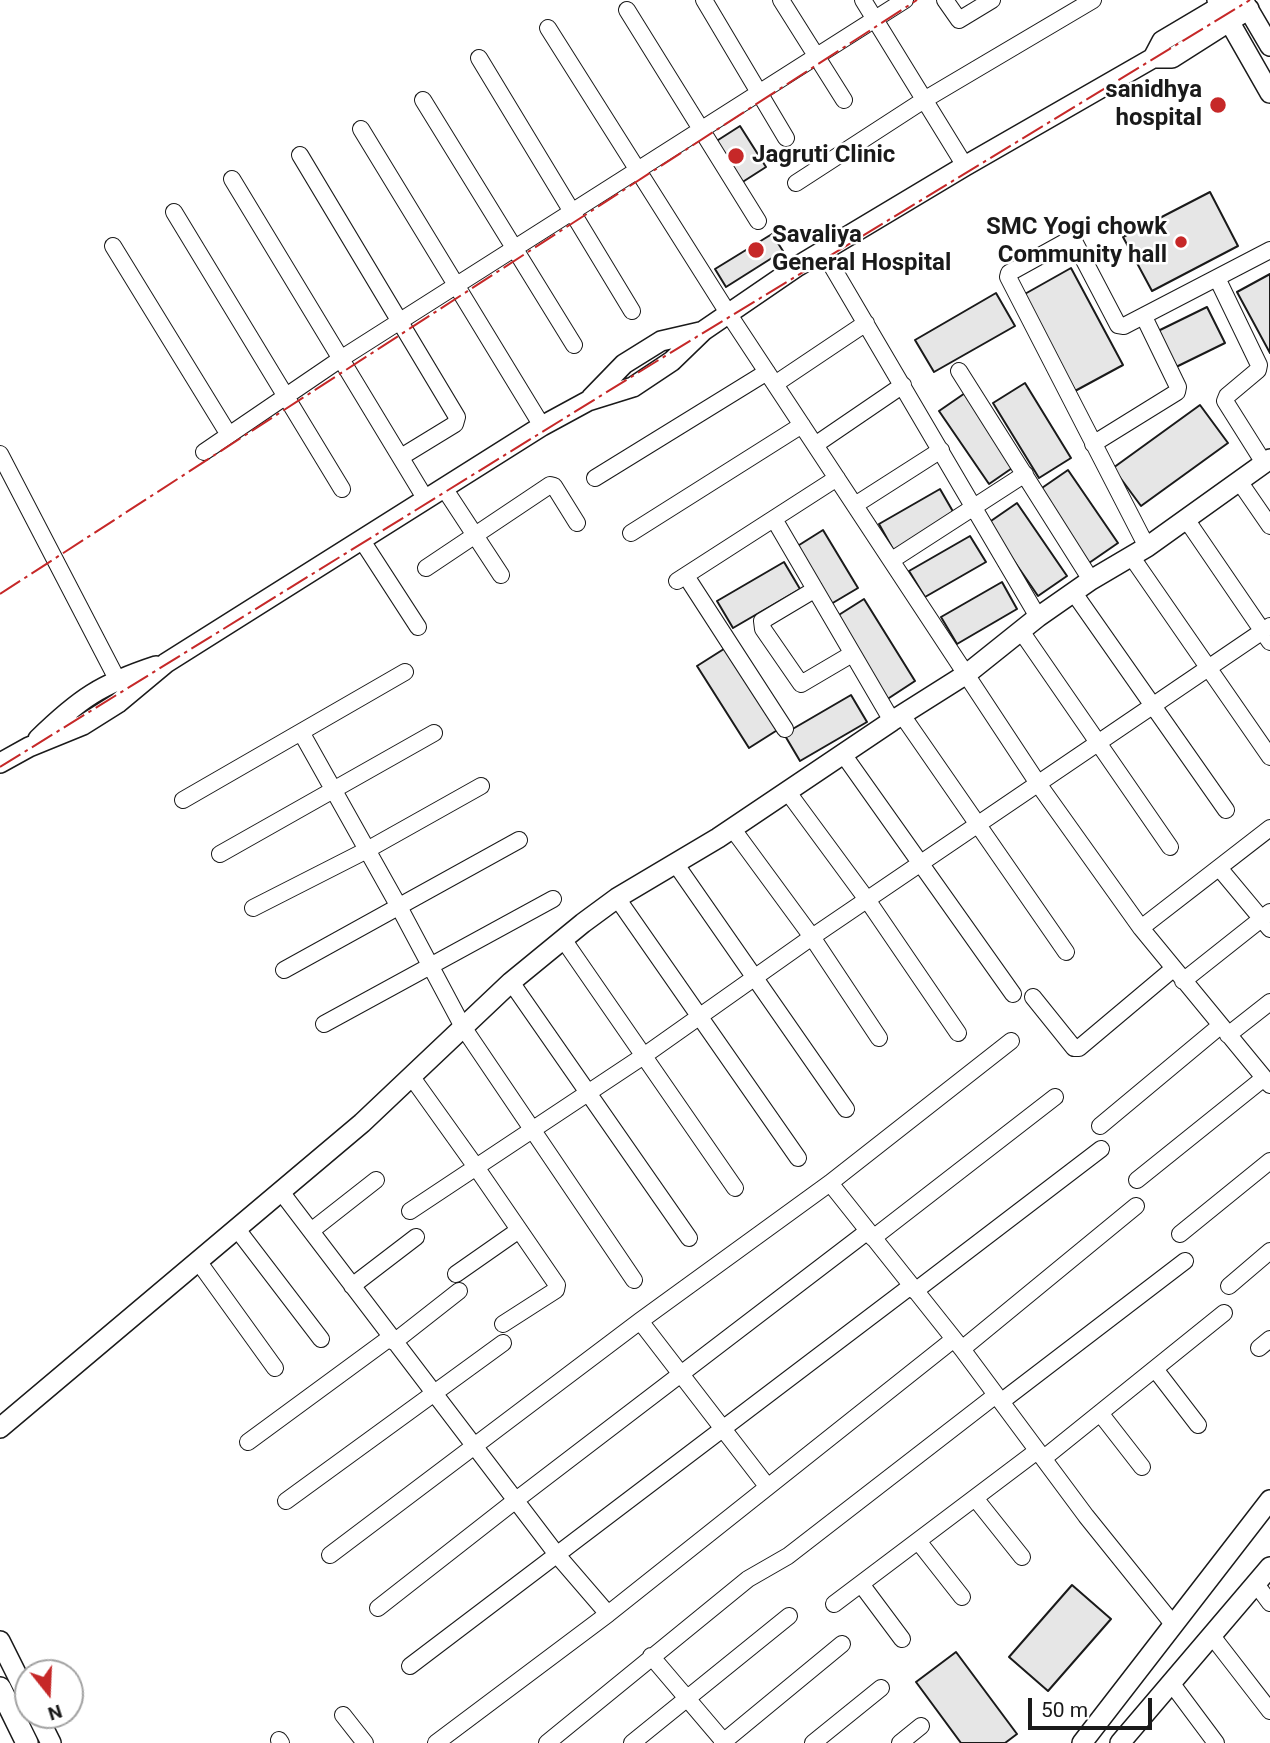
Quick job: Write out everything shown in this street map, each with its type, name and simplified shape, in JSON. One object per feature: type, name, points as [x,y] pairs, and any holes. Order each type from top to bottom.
[{"type":"main road","points":[[0,1688],[27,1743]]},
{"type":"street","points":[[704,0],[786,138]]},
{"type":"street","points":[[781,0],[844,100]]},
{"type":"street","points":[[863,0],[965,166]]},
{"type":"street","points":[[204,452],[399,321],[905,0]]},
{"type":"street","points":[[945,0],[958,20],[992,0]]},
{"type":"street","points":[[796,183],[924,100],[1093,0]]},
{"type":"street","points":[[1232,6],[1270,46]]},
{"type":"street","points":[[0,763],[29,747],[83,725],[118,703],[166,663],[425,498],[588,401],[624,364],[661,341],[702,331],[823,251],[965,166],[1153,58],[1172,58],[1232,6]]},
{"type":"street","points":[[1232,6],[1270,93]]},
{"type":"street","points":[[626,10],[758,221]]},
{"type":"street","points":[[548,28],[728,313],[1039,785],[1141,928],[1267,1082],[1137,1180]]},
{"type":"street","points":[[480,58],[632,311]]},
{"type":"street","points":[[423,100],[575,345]]},
{"type":"street","points":[[361,129],[542,426]]},
{"type":"street","points":[[299,155],[457,416],[455,424],[401,457]]},
{"type":"street","points":[[232,179],[425,498]]},
{"type":"street","points":[[174,212],[342,489]]},
{"type":"street","points":[[1270,250],[1124,326],[1118,325],[1078,246],[1072,241],[1009,273],[1008,277],[1093,444],[1139,552],[1208,668],[1270,757]]},
{"type":"street","points":[[113,246],[229,435]]},
{"type":"street","points":[[823,251],[1038,617]]},
{"type":"street","points":[[0,1428],[282,1193],[362,1123],[511,982],[563,939],[617,898],[732,828],[968,674],[1038,617],[1091,580],[1139,552],[1267,461],[1226,401],[1227,396],[1258,370],[1259,365],[1217,278]]},
{"type":"street","points":[[1093,444],[1177,393],[1178,387],[1144,317]]},
{"type":"street","points":[[595,478],[866,323]]},
{"type":"street","points":[[959,371],[1091,580]]},
{"type":"street","points":[[815,445],[903,385]]},
{"type":"street","points":[[631,533],[802,425]]},
{"type":"street","points":[[855,505],[941,450]]},
{"type":"street","points":[[0,454],[117,679]]},
{"type":"street","points":[[892,560],[975,509],[1025,474]]},
{"type":"street","points":[[785,729],[682,578],[837,478]]},
{"type":"street","points":[[1239,481],[1270,526]]},
{"type":"street","points":[[426,568],[550,485],[554,486],[577,523]]},
{"type":"street","points":[[444,488],[501,575]]},
{"type":"street","points":[[774,519],[852,654],[979,825],[1066,952]]},
{"type":"street","points":[[410,1211],[645,1055],[812,937],[1208,668],[1268,633],[1186,519]]},
{"type":"street","points":[[361,539],[418,627]]},
{"type":"street","points":[[814,590],[762,621],[762,629],[801,684],[852,654]]},
{"type":"street","points":[[1074,593],[1226,810]]},
{"type":"street","points":[[1021,631],[1170,848]]},
{"type":"street","points":[[29,747],[71,707],[117,679],[166,663]]},
{"type":"street","points":[[183,800],[405,672]]},
{"type":"street","points":[[301,732],[463,1027],[634,1280]]},
{"type":"street","points":[[220,853],[434,733]]},
{"type":"street","points":[[844,754],[1013,994]]},
{"type":"street","points":[[253,908],[367,850],[481,786]]},
{"type":"street","points":[[788,791],[868,901],[958,1033]]},
{"type":"street","points":[[732,828],[812,937],[879,1038]]},
{"type":"street","points":[[1141,928],[1270,828]]},
{"type":"street","points":[[284,970],[519,840]]},
{"type":"street","points":[[675,863],[846,1109]]},
{"type":"street","points":[[1032,996],[1074,1048],[1079,1048],[1178,975],[1267,920],[1220,869]]},
{"type":"street","points":[[617,898],[798,1158]]},
{"type":"street","points":[[324,1024],[553,899]]},
{"type":"street","points":[[563,939],[735,1188]]},
{"type":"street","points":[[511,982],[689,1238]]},
{"type":"street","points":[[1100,1126],[1224,1031],[1270,1002]]},
{"type":"street","points":[[330,1555],[640,1321],[830,1183],[1011,1041]]},
{"type":"street","points":[[411,1076],[557,1288],[503,1324]]},
{"type":"street","points":[[378,1608],[681,1373],[1055,1097]]},
{"type":"street","points":[[410,1666],[723,1428],[1101,1149]]},
{"type":"street","points":[[1180,1234],[1270,1161]]},
{"type":"street","points":[[311,1231],[376,1180]]},
{"type":"street","points":[[830,1183],[958,1344],[1086,1516],[1173,1624]]},
{"type":"street","points":[[282,1193],[558,1556],[608,1614]]},
{"type":"street","points":[[436,1743],[608,1614],[766,1486],[958,1344],[1136,1206]]},
{"type":"street","points":[[237,1229],[321,1339]]},
{"type":"street","points":[[457,1273],[519,1230]]},
{"type":"street","points":[[352,1286],[416,1237]]},
{"type":"street","points":[[1229,1286],[1270,1251]]},
{"type":"street","points":[[198,1261],[275,1368]]},
{"type":"street","points":[[547,1743],[748,1579],[788,1556],[1185,1261]]},
{"type":"street","points":[[248,1443],[459,1291]]},
{"type":"street","points":[[834,1604],[975,1498],[1100,1413],[1224,1313]]},
{"type":"street","points":[[640,1321],[766,1486]]},
{"type":"street","points":[[286,1501],[503,1343]]},
{"type":"street","points":[[1155,1369],[1198,1425]]},
{"type":"street","points":[[1100,1413],[1142,1467]]},
{"type":"street","points":[[975,1498],[1022,1557]]},
{"type":"street","points":[[1082,1743],[1270,1500]]},
{"type":"street","points":[[918,1541],[962,1597]]},
{"type":"street","points":[[1130,1739],[1172,1684],[1270,1567]]},
{"type":"street","points":[[861,1584],[902,1639]]},
{"type":"street","points":[[1256,1584],[1270,1603]]},
{"type":"street","points":[[632,1743],[789,1616]]},
{"type":"street","points":[[1212,1636],[1270,1712]]},
{"type":"street","points":[[0,1641],[14,1669]]},
{"type":"street","points":[[651,1656],[724,1743],[842,1644]]},
{"type":"street","points":[[1172,1684],[1216,1743]]},
{"type":"street","points":[[813,1743],[881,1688]]},
{"type":"street","points":[[343,1715],[365,1743]]},
{"type":"street","points":[[900,1743],[921,1726]]},
{"type":"building","points":[[740,126],[766,167],[741,183],[715,142]]},
{"type":"building","name":"SMC Yogi chowk Community hall","points":[[1210,192],[1238,246],[1152,291],[1123,237]]},
{"type":"building","points":[[772,234],[783,251],[726,287],[715,269]]},
{"type":"building","points":[[1071,268],[1123,365],[1075,391],[1023,295]]},
{"type":"building","points":[[1270,274],[1270,353],[1237,292]]},
{"type":"building","points":[[996,293],[1015,326],[934,372],[915,340]]},
{"type":"building","points":[[1207,307],[1225,343],[1176,367],[1158,331]]},
{"type":"building","points":[[1025,383],[1071,458],[1039,478],[993,403]]},
{"type":"building","points":[[968,391],[1018,464],[989,484],[939,411]]},
{"type":"building","points":[[1200,405],[1228,443],[1141,506],[1113,468]]},
{"type":"building","points":[[1068,470],[1118,543],[1089,563],[1039,490]]},
{"type":"building","points":[[940,489],[955,515],[894,551],[879,524]]},
{"type":"building","points":[[1017,503],[1067,576],[1038,596],[988,523]]},
{"type":"building","points":[[823,530],[858,588],[831,604],[796,547]]},
{"type":"building","points":[[970,536],[986,562],[925,597],[909,571]]},
{"type":"building","points":[[784,562],[800,589],[733,628],[717,601]]},
{"type":"building","points":[[1002,582],[1017,609],[957,644],[941,617]]},
{"type":"building","points":[[864,599],[915,681],[886,700],[834,618]]},
{"type":"building","points":[[727,647],[779,729],[749,748],[697,666]]},
{"type":"building","points":[[851,695],[867,722],[800,761],[784,734]]},
{"type":"building","points":[[1072,1585],[1111,1619],[1048,1691],[1009,1657]]},
{"type":"building","points":[[956,1652],[1017,1734],[1005,1743],[961,1743],[916,1682]]},
{"type":"power","points":[[0,594],[917,0]]},
{"type":"power","points":[[0,767],[657,361],[1250,0]]},
{"type":"place","name":"sanidhya hospital","points":[[1218,105]]},
{"type":"place","name":"Jagruti Clinic","points":[[736,156]]},
{"type":"place","name":"SMC Yogi chowk Community hall","points":[[1181,242]]},
{"type":"place","name":"Savaliya General Hospital","points":[[756,250]]}]
